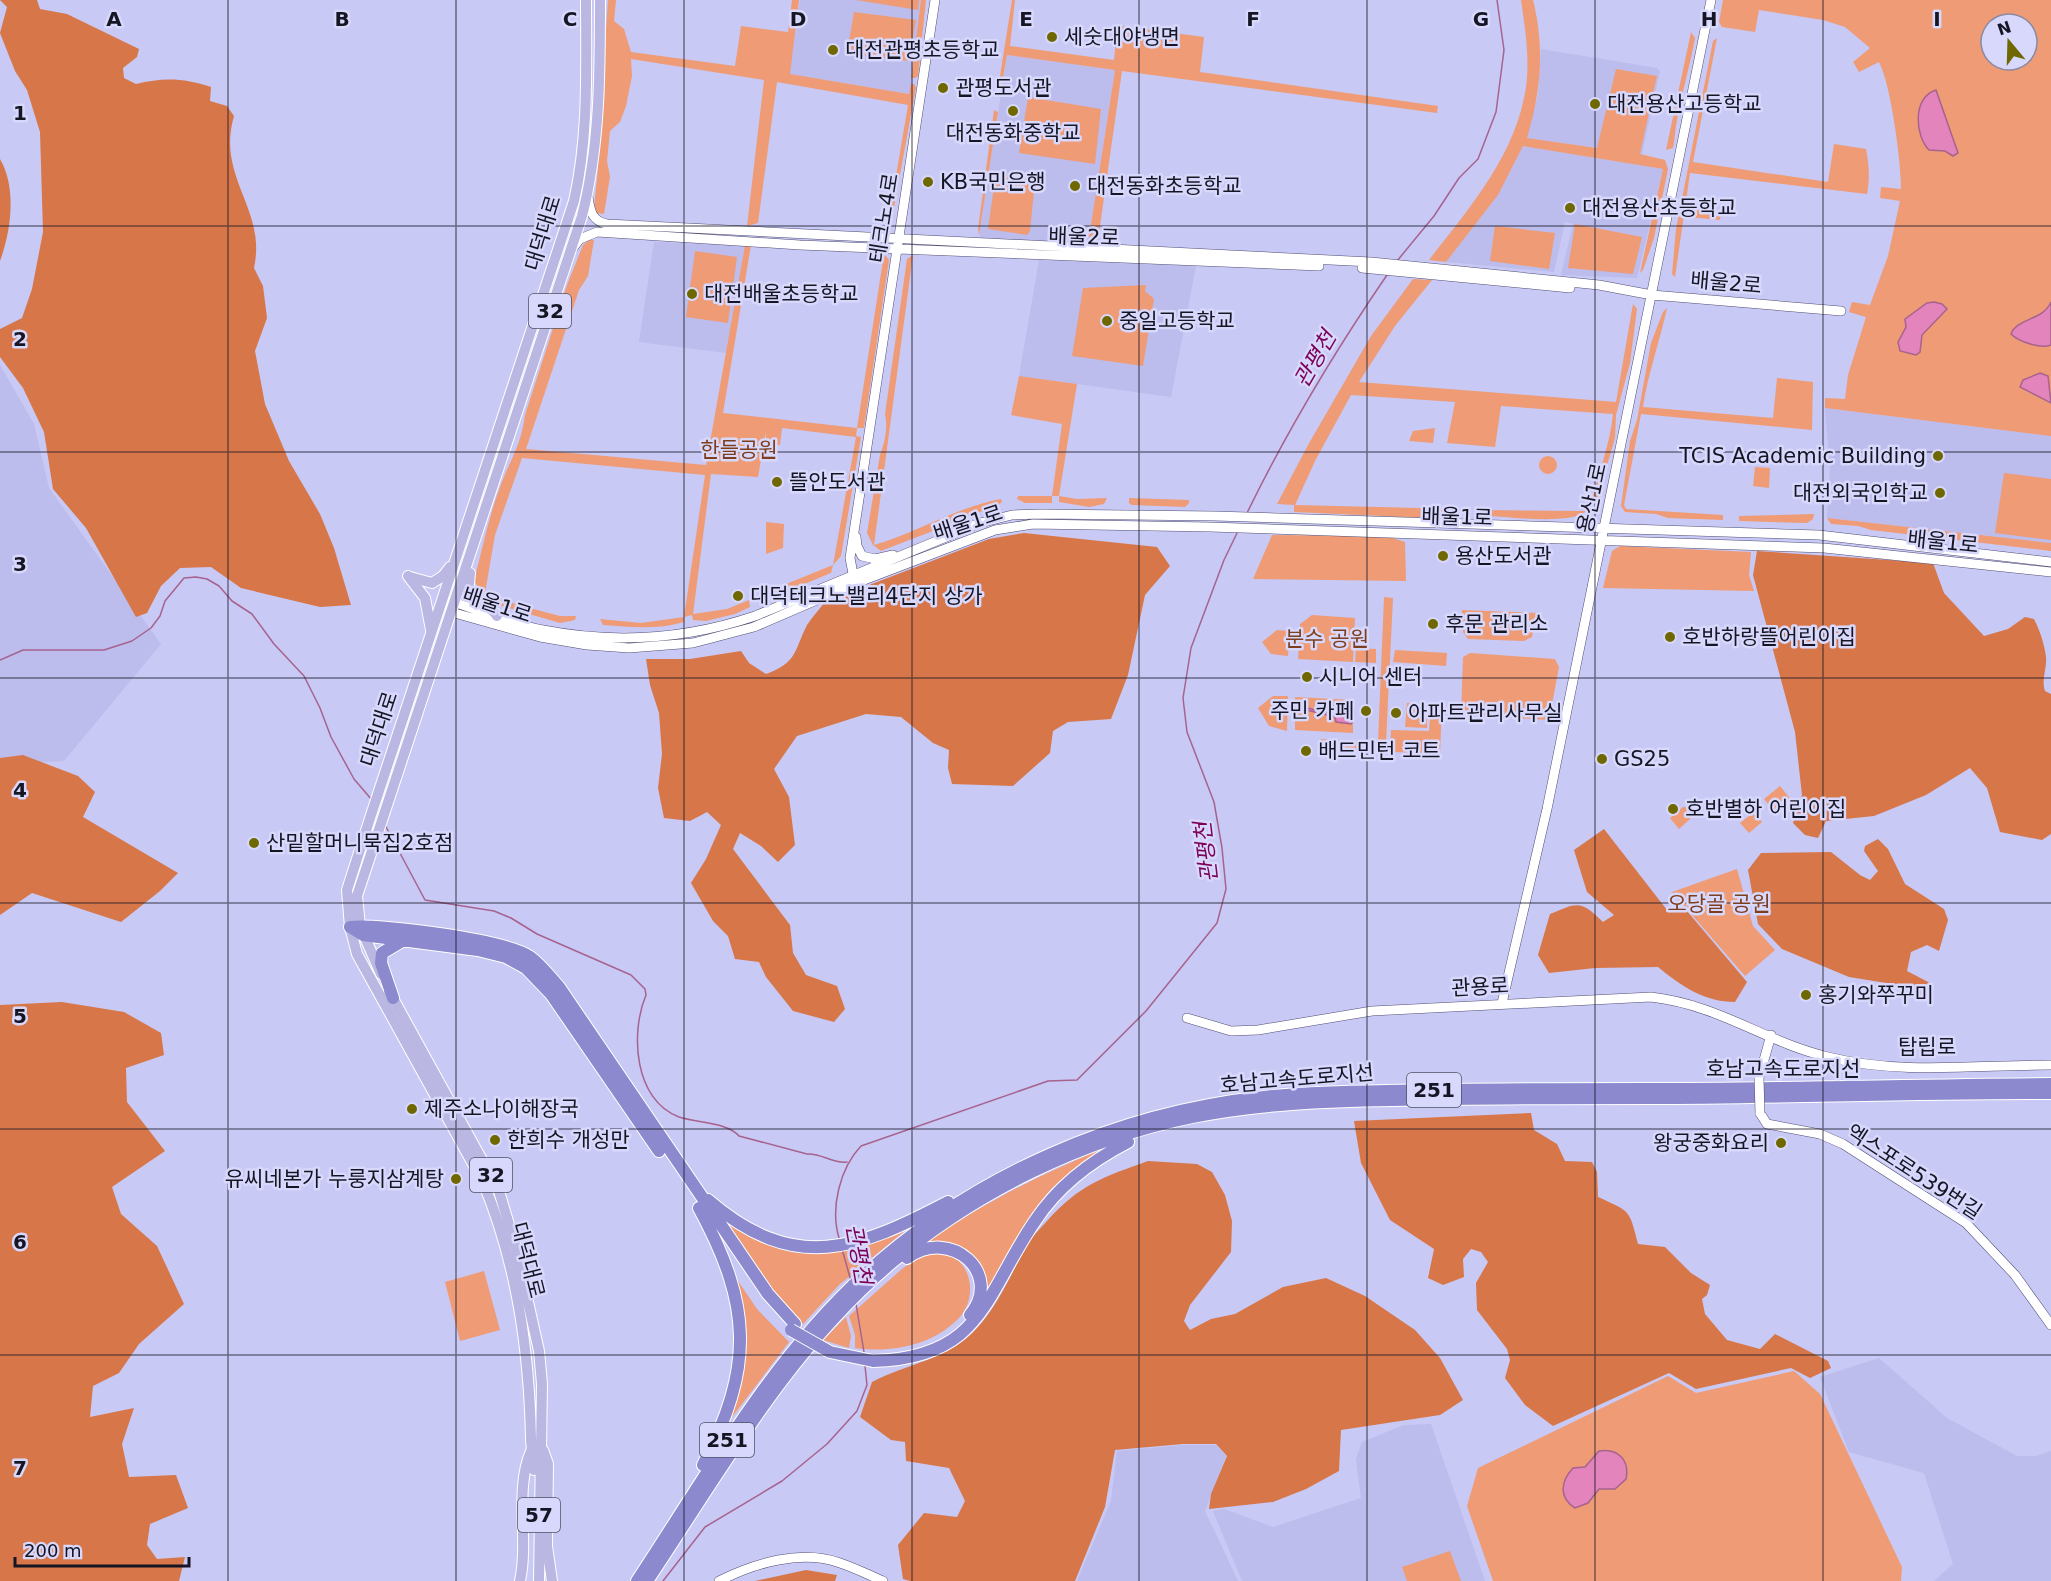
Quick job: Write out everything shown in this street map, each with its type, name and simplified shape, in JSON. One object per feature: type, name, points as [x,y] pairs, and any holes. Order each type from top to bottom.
[{"type":"highway","points":[[358,929],[404,941],[487,952],[506,957],[526,968],[551,994],[762,1298],[793,1327],[830,1352],[874,1357],[914,1356],[939,1346],[966,1330],[983,1312],[1035,1221],[1058,1192],[1101,1155],[1144,1134],[1185,1119]]},
{"type":"highway","points":[[358,929],[508,947],[529,957],[559,987],[768,1294],[793,1327]]},
{"type":"highway","points":[[393,998],[381,963],[382,953],[404,941]]},
{"type":"highway","name":"호남고속도로지선","points":[[637,1581],[771,1377],[920,1230],[1020,1168],[1091,1138],[1156,1116],[1266,1096],[1491,1088],[1842,1088],[2051,1084]]},
{"type":"highway","name":"호남고속도로지선","points":[[865,1286],[924,1237],[1024,1176],[1105,1143],[1185,1119],[1269,1105],[1490,1097],[1663,1098],[2051,1093]]},
{"type":"highway","points":[[691,1182],[722,1211],[758,1233],[783,1242],[826,1248],[853,1244],[889,1232],[1020,1168]]},
{"type":"highway","points":[[631,1581],[704,1464],[726,1418],[739,1366],[740,1321],[733,1285],[699,1208]]},
{"type":"highway","points":[[865,1286],[915,1253],[938,1246],[951,1248],[964,1255],[976,1270],[981,1286],[977,1306],[954,1329],[912,1348],[874,1357]]},
{"type":"highway","name":"호남고속도로지선","points":[[647,1581],[735,1443],[787,1370],[835,1315]]},
{"type":"main road","name":"대덕대로","points":[[533,1581],[535,1460],[543,1409],[539,1351],[509,1222],[499,1191],[477,1147],[393,998],[358,929],[347,890],[574,201],[581,171],[586,0]]},
{"type":"main road","points":[[593,0],[593,15],[597,17],[600,14]]},
{"type":"main road","name":"대덕대로","points":[[539,1581],[539,1462],[526,1338],[497,1217],[483,1182],[357,954],[357,896],[587,195],[595,148],[600,0]]},
{"type":"main road","name":"테크노4로","points":[[854,579],[850,558],[935,0]]},
{"type":"main road","name":"용산1로","points":[[1502,1003],[1547,809],[1711,0]]},
{"type":"main road","points":[[585,94],[589,90],[591,92],[590,138],[595,148]]},
{"type":"main road","name":"배울2로","points":[[587,195],[591,215],[599,222],[608,224],[898,244],[1369,265],[1584,289],[1608,288],[1652,295],[1841,311]]},
{"type":"main road","name":"배울2로","points":[[568,255],[580,239],[597,232],[789,245],[898,244]]},
{"type":"main road","points":[[510,396],[509,413],[516,414]]},
{"type":"main road","name":"배울1로","points":[[443,599],[453,607],[540,637],[587,645],[648,647],[693,643],[754,627],[907,554],[980,523],[1012,515],[1215,516],[1819,535],[2051,562]]},
{"type":"main road","name":"배울1로","points":[[453,607],[497,616],[543,630],[621,638],[672,636],[722,627],[995,530],[1032,524],[1263,528],[1824,548],[2051,572]]},
{"type":"main road","points":[[854,531],[856,546],[862,556],[875,559],[907,554]]},
{"type":"main road","points":[[431,634],[425,598],[408,576],[432,583],[443,576],[456,560]]},
{"type":"main road","points":[[468,563],[468,595],[477,604],[494,611],[497,616]]},
{"type":"main road","name":"관용로","points":[[1187,1018],[1231,1031],[1258,1030],[1372,1011],[1502,1003],[1651,998],[1679,1000],[1713,1011],[1771,1035]]},
{"type":"main road","name":"탑립로","points":[[1771,1035],[1798,1049],[1866,1064],[2051,1065]]},
{"type":"main road","name":"엑스포로539번길","points":[[1771,1035],[1759,1078],[1760,1113],[1767,1124],[1820,1134],[1843,1144],[1966,1223],[2015,1275],[2051,1325]]},
{"type":"main road","name":"대덕대로","points":[[520,1581],[527,1461],[537,1450]]},
{"type":"main road","name":"대덕대로","points":[[537,1450],[548,1464],[547,1546],[552,1581]]},
{"type":"main road","points":[[720,1581],[745,1568],[779,1560],[815,1558],[839,1562],[883,1581]]},
{"type":"shaded area","points":[[0,0],[37,0],[40,9],[67,14],[139,49],[137,57],[123,68],[124,78],[136,84],[155,80],[174,80],[211,87],[210,101],[227,106],[234,116],[230,138],[231,157],[254,228],[256,247],[254,268],[263,286],[267,318],[255,351],[265,404],[289,461],[320,514],[334,548],[351,605],[320,607],[241,588],[211,567],[180,568],[161,586],[147,613],[136,617],[86,528],[53,489],[44,432],[23,388],[0,357],[0,329],[22,318],[32,289],[43,232],[40,132],[27,90],[15,71],[0,33],[7,7]]},
{"type":"shaded area","points":[[800,0],[921,0],[910,94],[789,74]]},
{"type":"shaded area","name":"대전용산고등학교","points":[[1541,49],[1657,68],[1660,71],[1642,154],[1526,138],[1538,95]]},
{"type":"shaded area","points":[[1007,55],[1115,70],[1088,244],[983,239],[979,235]]},
{"type":"shaded area","points":[[1936,90],[1958,153],[1953,156],[1945,151],[1929,150],[1921,136],[1918,117],[1920,108],[1928,94]]},
{"type":"shaded area","name":"대전용산초등학교","points":[[1523,146],[1663,169],[1637,278],[1561,275],[1573,224],[1565,222],[1554,272],[1446,262],[1498,195]]},
{"type":"shaded area","points":[[0,159],[9,183],[10,210],[7,236],[0,261]]},
{"type":"shaded area","name":"대전배울초등학교","points":[[654,242],[745,245],[726,353],[639,342]]},
{"type":"shaded area","name":"중일고등학교","points":[[1039,260],[1196,266],[1171,397],[1019,376]]},
{"type":"shaded area","points":[[2051,302],[2051,345],[2030,344],[2011,334],[2019,325],[2048,308]]},
{"type":"shaded area","points":[[1927,303],[1942,304],[1947,309],[1922,335],[1920,352],[1916,355],[1900,351],[1898,342],[1906,327],[1905,319]]},
{"type":"shaded area","points":[[0,365],[34,424],[49,488],[161,644],[64,761],[0,764]]},
{"type":"shaded area","points":[[2040,373],[2048,376],[2051,403],[2020,387],[2023,380]]},
{"type":"shaded area","name":"대전외국인학교","points":[[1825,408],[2051,436],[2051,543],[1827,518],[1830,469]]},
{"type":"shaded area","points":[[1024,533],[1157,547],[1170,566],[1145,595],[1128,675],[1111,719],[1068,722],[1053,731],[1050,753],[1013,786],[952,784],[948,768],[949,750],[933,743],[901,717],[866,714],[797,736],[774,769],[789,797],[795,845],[778,862],[761,846],[740,833],[733,849],[790,925],[793,953],[806,975],[837,986],[845,1009],[834,1022],[793,1011],[766,977],[759,962],[735,959],[728,936],[713,921],[691,883],[706,859],[721,825],[707,812],[690,821],[664,818],[658,788],[662,754],[659,713],[650,685],[646,659],[690,659],[741,651],[749,663],[766,674],[789,661],[807,625],[825,602],[989,539]]},
{"type":"shaded area","points":[[1757,551],[1933,563],[1944,593],[1984,636],[2008,629],[2025,617],[2034,619],[2042,637],[2046,657],[2044,687],[2045,691],[2051,694],[2051,834],[2042,840],[2000,832],[1987,788],[1970,768],[1926,795],[1874,816],[1826,821],[1818,838],[1805,835],[1793,823],[1802,795],[1795,732],[1753,575]]},
{"type":"shaded area","points":[[1337,702],[1354,707],[1354,720],[1351,724],[1336,722],[1335,717],[1307,710],[1309,708],[1325,714],[1327,712],[1322,707],[1316,707],[1320,704],[1328,710],[1335,710],[1334,705]]},
{"type":"shaded area","points":[[23,755],[78,776],[95,792],[83,817],[178,873],[160,891],[121,922],[32,893],[0,915],[0,758]]},
{"type":"shaded area","points":[[1604,829],[1667,910],[1677,905],[1687,911],[1747,982],[1735,1002],[1714,999],[1694,992],[1658,967],[1595,968],[1549,973],[1538,955],[1550,914],[1579,905],[1603,922],[1614,915],[1587,892],[1574,850]]},
{"type":"shaded area","points":[[1878,839],[1888,849],[1905,884],[1944,909],[1948,920],[1939,951],[1927,945],[1911,952],[1907,971],[1930,983],[1932,991],[1921,996],[1899,985],[1849,977],[1782,949],[1758,924],[1748,870],[1761,853],[1831,852],[1870,880],[1878,871],[1864,851],[1865,846]]},
{"type":"shaded area","points":[[62,1002],[124,1012],[161,1033],[164,1055],[126,1068],[127,1102],[165,1151],[112,1187],[121,1214],[157,1246],[184,1304],[139,1344],[119,1373],[93,1386],[90,1417],[134,1408],[122,1444],[129,1477],[176,1475],[188,1508],[150,1524],[147,1545],[157,1559],[185,1557],[179,1581],[0,1581],[0,1005]]},
{"type":"shaded area","points":[[1531,1113],[1534,1130],[1557,1144],[1565,1161],[1592,1162],[1597,1172],[1598,1197],[1627,1213],[1633,1224],[1638,1244],[1665,1247],[1691,1273],[1710,1285],[1707,1295],[1702,1299],[1705,1314],[1727,1340],[1760,1349],[1775,1334],[1828,1361],[1831,1368],[1810,1378],[1791,1368],[1696,1389],[1669,1373],[1553,1426],[1525,1405],[1505,1378],[1510,1360],[1507,1349],[1477,1310],[1476,1283],[1488,1262],[1481,1252],[1471,1249],[1463,1259],[1464,1277],[1443,1285],[1428,1278],[1434,1249],[1390,1220],[1361,1163],[1354,1121]]},
{"type":"shaded area","points":[[1148,1161],[1197,1164],[1212,1172],[1225,1195],[1232,1221],[1231,1252],[1190,1305],[1184,1321],[1190,1330],[1211,1319],[1235,1314],[1283,1287],[1326,1278],[1365,1296],[1415,1330],[1440,1358],[1463,1400],[1440,1415],[1341,1430],[1339,1471],[1306,1489],[1273,1502],[1209,1509],[1211,1494],[1227,1456],[1216,1444],[1183,1444],[1115,1450],[1105,1507],[1075,1581],[910,1581],[903,1579],[898,1545],[924,1513],[957,1517],[965,1501],[949,1468],[906,1461],[905,1442],[891,1440],[860,1417],[872,1382],[941,1354],[966,1338],[992,1308],[1031,1239],[1059,1209],[1081,1190],[1118,1172]]},
{"type":"shaded area","points":[[1879,1358],[1947,1418],[2017,1456],[2036,1456],[2051,1451],[2051,1581],[1934,1581],[1953,1564],[1924,1473],[1849,1452],[1820,1377]]},
{"type":"shaded area","points":[[1431,1424],[1485,1581],[1242,1581],[1213,1511],[1224,1509],[1273,1527],[1361,1498],[1356,1459],[1362,1442],[1404,1425]]},
{"type":"shaded area","points":[[1185,1445],[1216,1445],[1226,1456],[1205,1511],[1238,1581],[1077,1581],[1111,1501],[1117,1451]]},
{"type":"shaded area","points":[[1599,1451],[1612,1451],[1621,1457],[1626,1466],[1626,1479],[1615,1489],[1599,1489],[1588,1503],[1575,1508],[1564,1494],[1566,1478],[1573,1468],[1585,1467]]},
{"type":"shaded area","points":[[806,1570],[837,1575],[835,1581],[755,1581]]},
{"type":"green space","points":[[608,0],[616,0],[614,21],[624,29],[631,52],[735,66],[741,26],[788,32],[792,0],[799,0],[790,74],[909,94],[911,84],[914,84],[916,87],[891,224],[887,229],[908,105],[777,82],[758,223],[747,226],[764,80],[631,59],[632,76],[626,106],[620,122],[610,131],[607,161],[610,177],[604,214],[596,213],[594,208]]},
{"type":"green space","points":[[856,0],[919,0],[918,10]]},
{"type":"green space","points":[[921,0],[926,0],[918,76],[911,78]]},
{"type":"green space","points":[[1012,0],[1015,0],[1010,46],[1114,60],[1117,29],[1121,26],[1204,37],[1200,72],[1438,106],[1437,113],[1122,71],[1098,240],[1088,244],[1115,70],[1007,55],[1000,95],[997,95]]},
{"type":"green space","points":[[1521,0],[1533,0],[1540,52],[1536,103],[1527,138],[1597,148],[1616,69],[1657,76],[1640,154],[1665,160],[1668,169],[1654,238],[1640,273],[1663,169],[1523,146],[1498,195],[1446,262],[1429,260],[1489,179],[1502,158],[1521,112],[1527,65]]},
{"type":"green space","points":[[1723,0],[2051,0],[2051,436],[1825,408],[1825,398],[1845,399],[1848,375],[1866,317],[1849,312],[1852,302],[1870,305],[1888,256],[1900,201],[1880,198],[1881,187],[1901,189],[1897,143],[1888,88],[1879,62],[1859,72],[1853,62],[1870,48],[1845,27],[1823,20],[1759,10],[1755,32],[1722,27],[1719,22]]},
{"type":"green space","points":[[854,12],[916,20],[909,61],[847,53]]},
{"type":"green space","points":[[1691,32],[1695,38],[1676,123],[1673,148],[1666,150]]},
{"type":"green space","points":[[1717,38],[1693,162],[1828,182],[1834,144],[1866,149],[1869,171],[1867,194],[1690,173],[1675,277],[1672,274],[1676,229],[1713,41]]},
{"type":"green space","points":[[1028,97],[1101,109],[1095,164],[1019,153]]},
{"type":"green space","points":[[994,110],[998,112],[979,235],[978,229]]},
{"type":"green space","points":[[996,172],[1035,181],[1030,231],[1027,235],[988,229]]},
{"type":"green space","points":[[1690,207],[1721,211],[1720,220],[1688,217]]},
{"type":"green space","points":[[1575,224],[1642,237],[1633,274],[1568,268]]},
{"type":"green space","points":[[1495,226],[1555,233],[1549,269],[1490,261]]},
{"type":"green space","name":"한들공원","points":[[589,240],[594,240],[588,276],[579,290],[526,449],[706,465],[745,245],[751,245],[723,413],[857,428],[856,436],[861,437],[841,556],[833,565],[856,437],[782,428],[780,445],[766,444],[766,432],[758,477],[711,474],[693,614],[727,609],[749,600],[750,607],[735,614],[706,621],[693,620],[692,615],[684,617],[705,475],[522,458],[495,535],[485,593],[560,616],[576,616],[575,620],[560,623],[488,602],[474,581],[488,524],[521,436],[525,415],[567,285],[583,245]]},
{"type":"green space","points":[[695,251],[737,257],[728,323],[686,317]]},
{"type":"green space","points":[[884,254],[889,260],[864,428],[857,428]]},
{"type":"green space","points":[[913,255],[874,545],[968,508],[1001,499],[1002,502],[994,508],[972,514],[881,551],[873,545],[867,533],[885,435],[885,414],[907,259]]},
{"type":"green space","points":[[1413,279],[1432,280],[1395,326],[1359,382],[1616,402],[1633,304],[1637,309],[1630,363],[1616,415],[1615,438],[1597,499],[1592,502],[1613,414],[1501,406],[1495,447],[1447,443],[1455,402],[1351,395],[1316,459],[1295,505],[1460,509],[1458,514],[1426,518],[1294,512],[1294,505],[1277,504],[1371,336]]},
{"type":"green space","points":[[1146,285],[1145,291],[1154,299],[1143,366],[1072,356],[1083,288]]},
{"type":"green space","points":[[1667,308],[1643,407],[1773,418],[1777,378],[1813,382],[1812,430],[1641,414],[1624,505],[1626,509],[1723,515],[1723,520],[1668,518],[1656,514],[1625,512],[1621,506],[1630,441],[1637,420],[1651,343],[1663,312]]},
{"type":"green space","points":[[1019,376],[1077,384],[1059,496],[1052,496],[1062,424],[1011,415]]},
{"type":"green space","points":[[1435,428],[1433,443],[1409,441],[1413,431]]},
{"type":"green space","points":[[1548,456],[1554,459],[1557,465],[1554,471],[1548,474],[1542,471],[1539,465],[1542,459]]},
{"type":"green space","points":[[1755,467],[1770,468],[1769,488],[1753,486]]},
{"type":"green space","points":[[2004,473],[2051,479],[2051,540],[1995,533]]},
{"type":"green space","points":[[1018,496],[1052,496],[1052,503],[1025,503],[1017,499]]},
{"type":"green space","points":[[1059,496],[1077,499],[1107,498],[1104,504],[1089,507],[1059,502]]},
{"type":"green space","points":[[1129,498],[1189,500],[1189,503],[1185,507],[1132,505],[1129,503]]},
{"type":"green space","points":[[1483,510],[1586,511],[1568,518],[1540,519],[1490,516]]},
{"type":"green space","points":[[1814,514],[1813,519],[1807,523],[1739,521],[1739,516]]},
{"type":"green space","points":[[1827,518],[2051,543],[2051,551],[1871,530],[1858,526],[1831,524]]},
{"type":"green space","points":[[766,522],[784,524],[783,548],[766,554]]},
{"type":"green space","points":[[1272,535],[1386,536],[1405,542],[1406,581],[1253,579]]},
{"type":"green space","points":[[1620,546],[1751,552],[1749,575],[1754,591],[1603,588],[1612,551]]},
{"type":"green space","points":[[833,565],[831,573],[775,596],[769,591]]},
{"type":"green space","points":[[1384,597],[1393,598],[1386,742],[1378,742]]},
{"type":"green space","points":[[1462,610],[1537,613],[1532,637],[1524,641],[1468,639],[1463,632]]},
{"type":"green space","name":"분수 공원","points":[[1312,615],[1355,618],[1353,662],[1298,659],[1300,624]]},
{"type":"green space","points":[[684,617],[684,622],[644,627],[603,625],[600,619],[641,623]]},
{"type":"green space","points":[[1277,630],[1290,631],[1288,656],[1271,654],[1262,642]]},
{"type":"green space","points":[[1356,648],[1376,649],[1376,663],[1355,662]]},
{"type":"green space","points":[[1395,650],[1447,653],[1446,666],[1393,662]]},
{"type":"green space","points":[[1470,653],[1555,659],[1559,667],[1549,720],[1461,715],[1463,657]]},
{"type":"green space","points":[[1273,696],[1288,696],[1287,731],[1269,726],[1258,708]]},
{"type":"green space","points":[[1295,697],[1353,700],[1353,733],[1295,730]]},
{"type":"green space","points":[[1407,703],[1427,704],[1427,728],[1405,727]]},
{"type":"green space","points":[[1431,704],[1442,705],[1440,753],[1390,752],[1391,730],[1429,731]]},
{"type":"green space","points":[[1321,739],[1369,743],[1369,751],[1321,747]]},
{"type":"green space","points":[[1780,786],[1793,802],[1777,815],[1764,799]]},
{"type":"green space","points":[[1683,807],[1690,807],[1690,819],[1679,829],[1670,818]]},
{"type":"green space","points":[[1754,812],[1762,822],[1749,833],[1740,823]]},
{"type":"green space","name":"오당골 공원","points":[[1737,869],[1753,926],[1775,950],[1745,976],[1672,892]]},
{"type":"green space","points":[[1100,1150],[1052,1188],[1032,1213],[981,1303],[981,1279],[961,1249],[944,1242],[927,1242],[1011,1191]]},
{"type":"green space","points":[[717,1216],[743,1233],[766,1244],[788,1251],[809,1254],[854,1247],[907,1229],[839,1285],[803,1324],[786,1309]]},
{"type":"green space","points":[[928,1253],[946,1254],[955,1258],[967,1273],[970,1293],[964,1311],[958,1319],[936,1336],[910,1346],[882,1349],[855,1348],[855,1335],[849,1316],[903,1268]]},
{"type":"green space","points":[[484,1271],[500,1330],[460,1341],[445,1282]]},
{"type":"green space","points":[[734,1275],[757,1309],[789,1342],[726,1425],[738,1391]]},
{"type":"green space","points":[[846,1317],[851,1336],[849,1348],[823,1340]]},
{"type":"green space","points":[[1794,1371],[1820,1394],[1902,1567],[1901,1581],[1493,1581],[1467,1506],[1478,1468],[1668,1376],[1696,1393]]},
{"type":"green space","points":[[1450,1551],[1461,1581],[1407,1581],[1402,1567]]},
{"type":"waterway","name":"관평천","points":[[1397,261],[1434,216],[1459,178],[1478,159],[1496,112],[1504,50],[1497,0]]},
{"type":"waterway","name":"관평천","points":[[1247,513],[1278,452],[1313,392],[1387,275]]},
{"type":"waterway","name":"관평천","points":[[839,1238],[836,1214],[839,1189],[847,1165],[861,1146],[1048,1081],[1077,1080],[1146,1011],[1217,923],[1226,889],[1222,848],[1214,802],[1187,732],[1183,698],[1191,648],[1224,560],[1238,531]]},
{"type":"waterway","points":[[0,660],[23,650],[104,650],[132,641],[151,628],[160,616],[165,601],[184,578],[207,579],[219,586],[232,601],[252,614],[274,644],[304,676],[331,737],[354,779],[372,800]]},
{"type":"waterway","points":[[385,825],[425,900],[494,911],[511,918],[537,934],[631,975],[645,989],[646,995],[638,1028],[640,1064],[653,1096],[664,1108],[679,1117],[727,1128],[739,1136],[847,1162]]},
{"type":"waterway","name":"관평천","points":[[842,1249],[851,1281]]},
{"type":"waterway","name":"관평천","points":[[856,1304],[864,1352]]},
{"type":"waterway","name":"관평천","points":[[663,1581],[705,1527],[782,1481],[827,1444],[857,1411],[867,1385],[865,1366]]},
{"type":"place","name":"세숫대야냉면","points":[[1052,37]]},
{"type":"place","name":"대전관평초등학교","points":[[833,50]]},
{"type":"place","name":"관평도서관","points":[[943,88]]},
{"type":"place","name":"대전용산고등학교","points":[[1595,104]]},
{"type":"place","name":"대전동화중학교","points":[[1013,111]]},
{"type":"place","name":"KB국민은행","points":[[928,182]]},
{"type":"place","name":"대전동화초등학교","points":[[1075,186]]},
{"type":"place","name":"대전용산초등학교","points":[[1570,208]]},
{"type":"place","name":"대전배울초등학교","points":[[692,294]]},
{"type":"place","name":"중일고등학교","points":[[1107,321]]},
{"type":"place","name":"TCIS Academic Building","points":[[1938,456]]},
{"type":"place","name":"뜰안도서관","points":[[777,482]]},
{"type":"place","name":"대전외국인학교","points":[[1940,493]]},
{"type":"place","name":"용산도서관","points":[[1443,556]]},
{"type":"place","name":"대덕테크노밸리4단지 상가","points":[[738,596]]},
{"type":"place","name":"후문 관리소","points":[[1433,624]]},
{"type":"place","name":"호반하랑뜰어린이집","points":[[1670,637]]},
{"type":"place","name":"시니어 센터","points":[[1307,677]]},
{"type":"place","name":"주민 카페","points":[[1366,711]]},
{"type":"place","name":"아파트관리사무실","points":[[1396,713]]},
{"type":"place","name":"배드민턴 코트","points":[[1306,751]]},
{"type":"place","name":"GS25","points":[[1602,759]]},
{"type":"place","name":"호반별하 어린이집","points":[[1673,809]]},
{"type":"place","name":"산밑할머니묵집2호점","points":[[254,843]]},
{"type":"place","name":"홍기와쭈꾸미","points":[[1806,995]]},
{"type":"place","name":"제주소나이해장국","points":[[412,1109]]},
{"type":"place","name":"한희수 개성만","points":[[495,1140]]},
{"type":"place","name":"왕궁중화요리","points":[[1781,1143]]},
{"type":"place","name":"유씨네본가 누룽지삼계탕","points":[[456,1179]]}]
